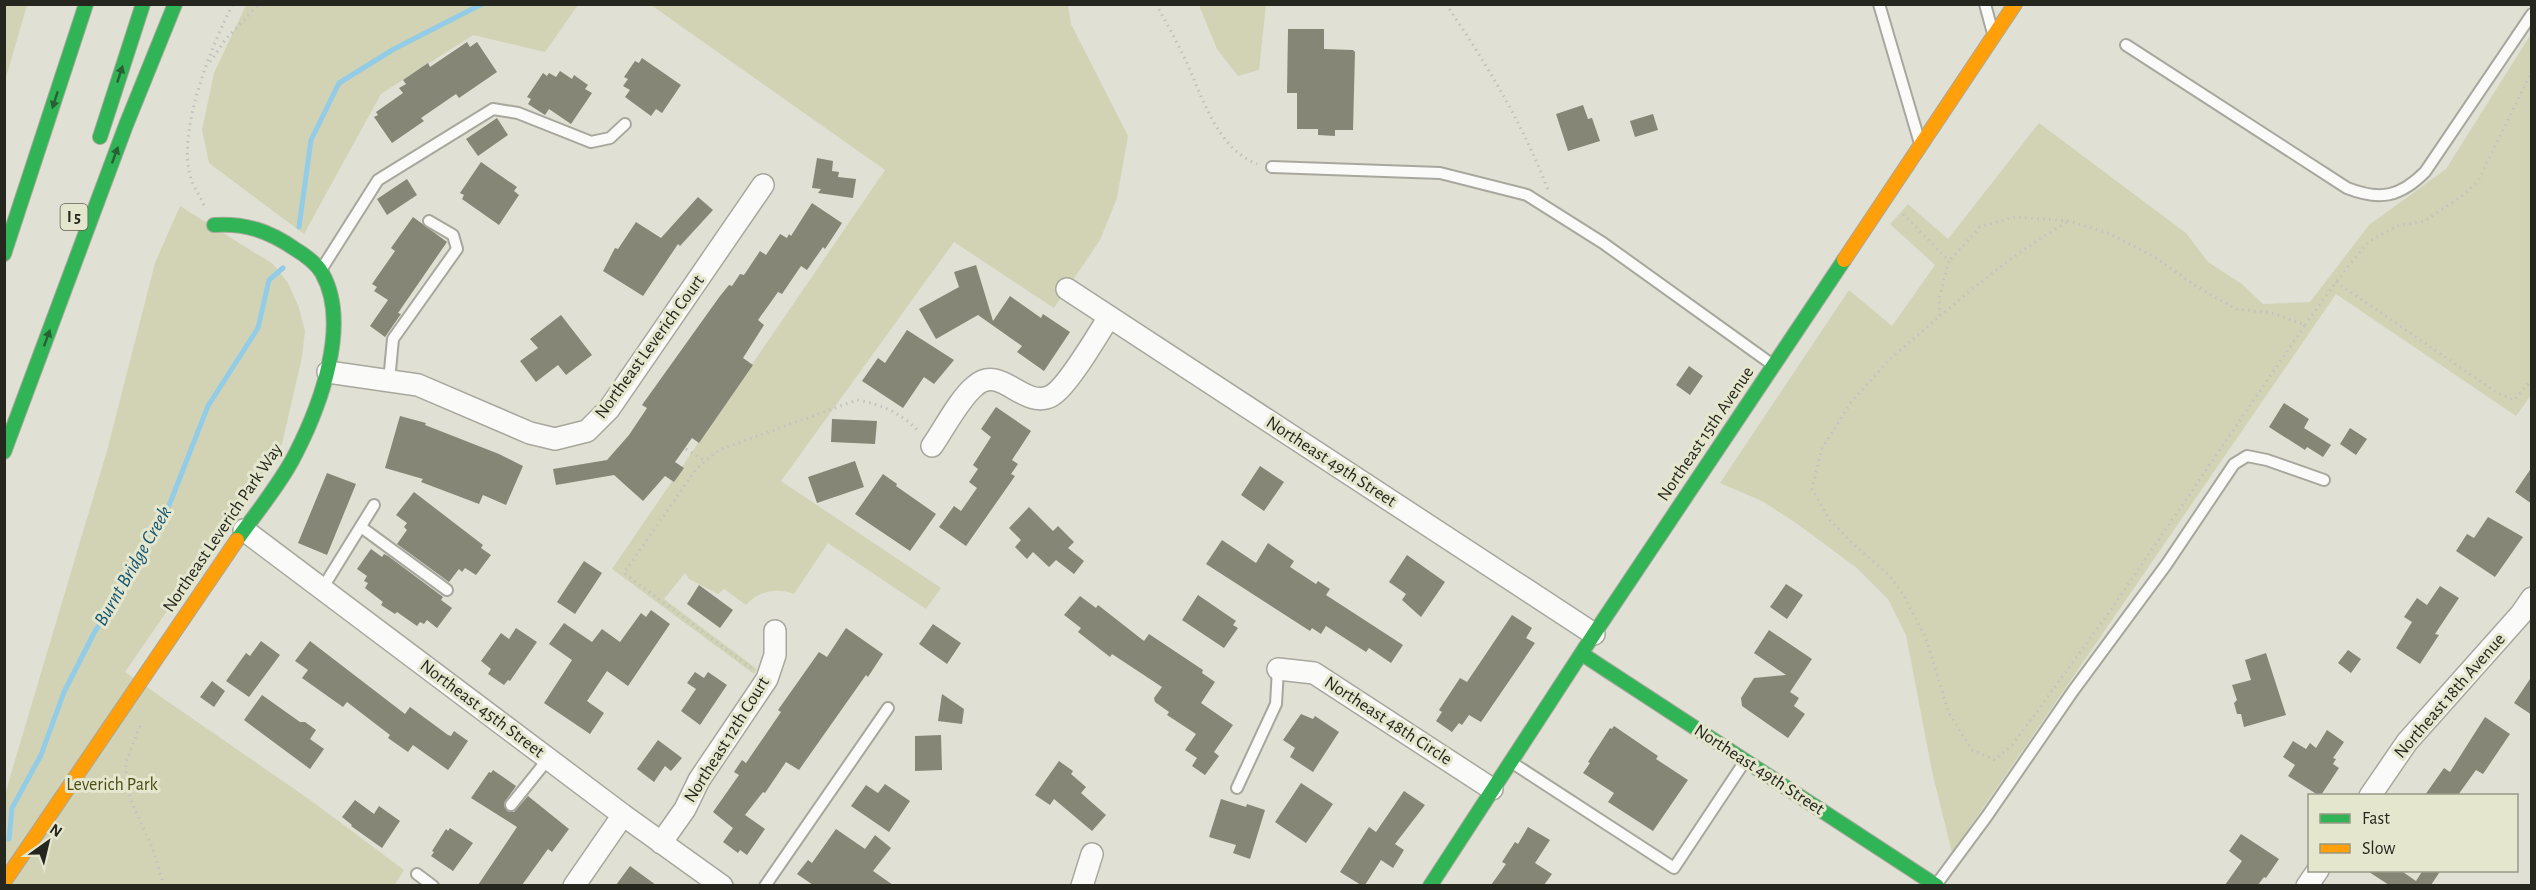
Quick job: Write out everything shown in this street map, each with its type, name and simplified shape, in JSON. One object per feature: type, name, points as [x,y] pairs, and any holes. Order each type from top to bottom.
[{"type":"main road","points":[[4,254],[86,4]]},
{"type":"main road","points":[[96,150],[143,4]]},
{"type":"main road","points":[[4,452],[126,125],[175,4]]},
{"type":"main road","name":"Northeast 15th Avenue","points":[[1430,885],[1594,634],[2015,4]]},
{"type":"main road","points":[[214,225],[236,223],[257,227],[293,247],[321,270]]},
{"type":"main road","name":"Northeast Leverich Park Way","points":[[4,882],[295,455],[328,372],[332,334],[332,302],[321,270]]},
{"type":"main road","points":[[4,429],[52,284]]},
{"type":"main road","name":"Northeast 49th Street","points":[[1582,654],[1936,885]]},
{"type":"street","name":"Northeast Leverich Court","points":[[328,372],[418,385],[539,435],[555,439],[587,431],[609,409],[763,185]]},
{"type":"street","name":"Northeast 49th Street","points":[[1067,290],[1594,634]]},
{"type":"street","points":[[932,446],[970,390],[984,380],[1002,381],[1032,398],[1049,397],[1057,393],[1109,317]]},
{"type":"street","name":"Northeast 45th Street","points":[[244,530],[623,815],[722,885]]},
{"type":"street","name":"Northeast 18th Avenue","points":[[2371,794],[2407,742],[2521,614],[2532,598]]},
{"type":"street","name":"Northeast 12th Court","points":[[661,843],[685,809],[699,780],[767,680],[775,655],[775,631]]},
{"type":"street","name":"Northeast 48th Circle","points":[[1278,669],[1314,673],[1492,789]]},
{"type":"street","points":[[574,885],[623,815]]},
{"type":"street","points":[[1082,885],[1092,854]]},
{"type":"street","points":[[2307,885],[2317,872]]},
{"type":"lane","points":[[1879,4],[1920,146]]},
{"type":"lane","points":[[1985,4],[1994,36]]},
{"type":"lane","points":[[2126,45],[2347,188],[2363,194],[2380,196],[2397,193],[2413,184],[2425,172],[2532,14]]},
{"type":"lane","points":[[321,270],[378,180],[493,108],[518,113],[591,142],[610,138],[624,124]]},
{"type":"lane","points":[[1272,167],[1440,173],[1527,195],[1603,243],[1774,365]]},
{"type":"lane","points":[[389,381],[393,339],[457,249],[453,235],[429,221]]},
{"type":"lane","points":[[1936,885],[1987,816],[2073,691],[2166,565],[2234,464],[2247,456],[2267,460],[2324,480]]},
{"type":"lane","points":[[322,589],[374,505]]},
{"type":"lane","points":[[361,527],[447,590]]},
{"type":"lane","points":[[1237,788],[1276,704],[1278,669]]},
{"type":"lane","points":[[765,885],[888,708]]},
{"type":"lane","points":[[511,806],[548,759]]},
{"type":"lane","points":[[1510,762],[1674,868],[1745,760]]},
{"type":"lane","points":[[417,874],[433,885]]},
{"type":"path","points":[[214,225],[191,181],[189,172],[193,107],[205,68],[233,4]]},
{"type":"path","points":[[205,68],[225,40],[259,4]]},
{"type":"path","points":[[1156,4],[1185,59],[1206,110],[1237,153],[1255,164],[1272,167]]},
{"type":"path","points":[[1446,4],[1472,42],[1532,147],[1558,214]]},
{"type":"path","points":[[2068,221],[1989,274],[1891,358],[1851,402],[1822,449],[1812,489],[1829,519],[1851,542],[1889,575],[1903,594],[1926,636],[1949,713],[1972,750],[1995,760],[2012,744],[2110,611],[2305,325],[2368,242],[2397,226],[2425,220],[2462,196],[2478,181],[2532,71]]},
{"type":"path","points":[[1887,196],[1949,261]]},
{"type":"path","points":[[1940,316],[1939,298],[1949,261],[1980,227],[2013,217],[2068,221],[2108,233],[2153,256],[2196,286],[2236,309],[2272,313],[2305,325]]},
{"type":"path","points":[[2336,282],[2496,392],[2514,400],[2532,380]]},
{"type":"path","points":[[767,680],[624,573],[697,468],[719,450],[857,400],[873,402],[907,418],[932,446]]},
{"type":"path","points":[[686,449],[706,461]]},
{"type":"path","points":[[141,724],[126,762],[126,782],[132,803],[153,849],[164,885]]},
{"type":"green space","points":[[4,5],[27,5],[5,81]]},
{"type":"green space","points":[[246,5],[578,5],[545,52],[473,35],[381,94],[304,234],[209,163],[202,130],[214,73]]},
{"type":"green space","points":[[651,5],[1068,5],[1071,24],[1128,136],[1117,198],[1100,240],[1054,308],[954,242],[781,481],[941,588],[926,609],[828,543],[794,594],[781,591],[768,592],[756,596],[746,605],[724,589],[718,594],[689,579],[685,573],[664,599],[757,669],[754,674],[612,569],[885,170]]},
{"type":"green space","points":[[1199,5],[1266,5],[1259,70],[1238,76],[1217,49]]},
{"type":"green space","points":[[2531,34],[2531,395],[2516,416],[2336,294],[1952,853],[1932,771],[1906,635],[1888,599],[1857,568],[1796,523],[1762,501],[1720,483],[1849,290],[1892,326],[1935,265],[1890,224],[1908,204],[1948,239],[2039,123],[2186,233],[2208,262],[2242,284],[2263,304],[2310,302],[2369,225],[2446,169]]},
{"type":"green space","name":"Leverich Park","points":[[180,206],[273,264],[288,283],[299,308],[305,331],[302,357],[282,444],[125,672],[313,802],[404,870],[394,886],[5,886],[5,794],[107,451],[155,263]]},
{"type":"building","points":[[1288,29],[1324,29],[1324,49],[1355,52],[1353,130],[1335,130],[1335,136],[1318,135],[1318,129],[1297,129],[1297,93],[1287,93]]},
{"type":"building","points":[[467,42],[470,47],[477,42],[497,72],[459,98],[456,94],[421,118],[424,121],[392,143],[374,117],[378,115],[376,112],[403,93],[399,88],[406,84],[403,80],[428,63],[430,67]]},
{"type":"building","points":[[642,58],[681,85],[662,113],[656,109],[651,116],[625,97],[630,90],[623,86],[628,79],[624,77],[635,61],[639,63]]},
{"type":"building","points":[[560,71],[572,79],[574,75],[588,85],[585,89],[592,93],[571,124],[549,109],[545,115],[528,104],[531,99],[527,97],[543,73],[556,77]]},
{"type":"building","points":[[1583,105],[1588,119],[1592,118],[1600,141],[1568,151],[1556,114]]},
{"type":"building","points":[[1653,114],[1658,130],[1635,137],[1630,121]]},
{"type":"building","points":[[497,118],[508,135],[478,156],[466,139]]},
{"type":"building","points":[[817,158],[833,161],[832,171],[839,172],[838,177],[856,179],[853,198],[818,193],[821,189],[812,188]]},
{"type":"building","points":[[481,162],[517,187],[514,191],[519,195],[499,225],[462,199],[464,195],[460,193]]},
{"type":"building","points":[[407,179],[417,195],[387,215],[377,199]]},
{"type":"building","points":[[698,197],[713,210],[680,246],[678,244],[643,296],[603,271],[615,248],[618,249],[636,222],[661,238]]},
{"type":"building","points":[[812,203],[842,223],[825,249],[823,247],[807,270],[801,266],[782,294],[778,292],[758,320],[764,325],[743,358],[753,365],[699,443],[692,438],[675,462],[684,468],[674,482],[665,476],[643,501],[614,475],[556,485],[553,469],[607,460],[629,435],[647,408],[642,405],[720,296],[729,285],[732,286],[740,274],[744,275],[760,251],[766,255],[780,234],[787,238],[789,234],[791,236]]},
{"type":"building","points":[[413,217],[447,242],[398,313],[401,314],[385,337],[370,326],[388,300],[374,291],[377,287],[372,284],[395,251],[391,248]]},
{"type":"building","points":[[976,265],[993,321],[1010,296],[1041,318],[1043,314],[1070,332],[1044,371],[1017,352],[1022,346],[978,315],[936,339],[919,309],[959,287],[954,272]]},
{"type":"building","points":[[561,315],[592,355],[566,375],[558,365],[536,382],[520,361],[538,348],[530,339]]},
{"type":"building","points":[[907,330],[954,360],[934,384],[924,377],[903,408],[862,381],[878,358],[885,363]]},
{"type":"building","points":[[1689,366],[1703,376],[1690,395],[1676,385]]},
{"type":"building","points":[[2284,403],[2309,419],[2304,428],[2331,445],[2323,457],[2307,447],[2305,450],[2269,427]]},
{"type":"building","points":[[996,407],[1031,431],[1012,460],[1018,464],[1011,474],[1015,476],[966,546],[939,527],[954,506],[961,511],[977,488],[969,482],[978,469],[973,465],[991,437],[981,429]]},
{"type":"building","points":[[400,416],[426,423],[425,425],[499,454],[523,466],[506,505],[483,495],[479,504],[421,482],[423,479],[385,468]]},
{"type":"building","points":[[832,419],[877,421],[875,444],[831,442]]},
{"type":"building","points":[[2350,428],[2367,439],[2356,455],[2340,444]]},
{"type":"building","points":[[855,461],[864,487],[817,503],[808,477]]},
{"type":"building","points":[[1260,466],[1284,482],[1264,511],[1241,495]]},
{"type":"building","points":[[2532,467],[2532,504],[2515,492]]},
{"type":"building","points":[[327,473],[356,484],[327,555],[298,543]]},
{"type":"building","points":[[883,474],[936,514],[910,551],[855,514]]},
{"type":"building","points":[[414,492],[483,545],[481,548],[491,555],[476,575],[465,568],[462,572],[459,569],[449,582],[397,544],[407,530],[404,527],[407,523],[396,515]]},
{"type":"building","points":[[1029,507],[1053,531],[1058,526],[1074,542],[1068,548],[1084,561],[1074,574],[1056,560],[1049,567],[1033,552],[1027,559],[1015,547],[1021,540],[1009,528]]},
{"type":"building","points":[[2488,517],[2523,537],[2495,577],[2456,551],[2467,534],[2474,538]]},
{"type":"building","points":[[1222,540],[1256,563],[1268,543],[1294,561],[1290,567],[1316,584],[1318,581],[1330,589],[1326,595],[1403,645],[1391,663],[1369,648],[1366,652],[1326,626],[1321,634],[1312,628],[1310,631],[1206,564]]},
{"type":"building","points":[[371,549],[382,557],[384,554],[388,556],[443,597],[441,600],[452,608],[437,628],[427,620],[424,624],[420,622],[417,626],[397,612],[395,614],[381,605],[383,602],[365,588],[368,583],[364,581],[367,576],[357,569]]},
{"type":"building","points":[[1407,555],[1445,582],[1421,617],[1402,600],[1406,594],[1389,582]]},
{"type":"building","points":[[584,561],[602,573],[575,614],[557,602]]},
{"type":"building","points":[[1786,584],[1803,595],[1787,619],[1770,607]]},
{"type":"building","points":[[699,585],[733,610],[720,628],[687,604]]},
{"type":"building","points":[[2440,586],[2459,598],[2435,634],[2439,635],[2420,664],[2396,648],[2412,622],[2404,617],[2417,598],[2427,605]]},
{"type":"building","points":[[1198,595],[1236,621],[1233,625],[1238,628],[1224,648],[1182,620]]},
{"type":"building","points":[[1080,596],[1096,608],[1098,605],[1144,641],[1149,634],[1203,670],[1202,673],[1215,682],[1201,703],[1233,725],[1214,752],[1219,756],[1205,775],[1192,766],[1197,758],[1185,750],[1196,734],[1167,715],[1169,712],[1155,702],[1154,698],[1162,687],[1112,654],[1110,657],[1078,632],[1081,628],[1064,615]]},
{"type":"building","points":[[651,610],[670,624],[628,686],[607,671],[587,701],[604,713],[590,734],[544,703],[572,660],[549,644],[564,623],[592,642],[602,629],[620,642],[641,613],[646,617]]},
{"type":"building","points":[[1512,615],[1532,628],[1526,638],[1535,643],[1481,722],[1469,715],[1462,725],[1459,723],[1452,732],[1436,721],[1442,712],[1439,710],[1460,678],[1467,682]]},
{"type":"building","points":[[933,624],[961,643],[947,664],[919,644]]},
{"type":"building","points":[[516,628],[537,642],[510,681],[508,680],[504,685],[488,674],[491,669],[481,661],[501,633],[509,639]]},
{"type":"building","points":[[846,628],[883,654],[799,770],[786,762],[765,793],[763,792],[745,815],[765,829],[747,855],[740,850],[738,853],[723,842],[733,828],[713,812],[739,775],[734,772],[742,760],[746,763],[781,712],[778,710],[819,652],[827,657]]},
{"type":"building","points":[[1769,630],[1812,659],[1790,692],[1799,698],[1794,706],[1805,714],[1788,738],[1742,706],[1741,698],[1754,678],[1786,675],[1754,653]]},
{"type":"building","points":[[261,641],[280,655],[249,697],[226,681],[246,653],[250,656]]},
{"type":"building","points":[[310,641],[405,714],[410,707],[448,735],[451,736],[454,731],[468,741],[448,770],[413,745],[408,752],[388,738],[390,735],[347,702],[343,707],[302,678],[308,670],[295,661]]},
{"type":"building","points":[[2348,650],[2361,659],[2351,673],[2338,663]]},
{"type":"building","points":[[2266,653],[2286,715],[2244,727],[2241,714],[2237,714],[2234,703],[2237,700],[2232,685],[2251,680],[2245,660]]},
{"type":"building","points":[[695,672],[704,678],[708,672],[727,685],[700,725],[681,711],[696,689],[687,683]]},
{"type":"building","points":[[2532,676],[2532,715],[2514,703]]},
{"type":"building","points":[[212,681],[225,691],[214,707],[200,697]]},
{"type":"building","points":[[942,694],[964,709],[962,724],[938,721]]},
{"type":"building","points":[[262,695],[300,722],[305,722],[316,730],[310,739],[324,749],[310,769],[244,720]]},
{"type":"building","points":[[1301,714],[1313,719],[1315,716],[1339,732],[1313,772],[1290,757],[1295,748],[1283,740]]},
{"type":"building","points":[[2485,717],[2510,734],[2483,774],[2476,770],[2459,794],[2426,794],[2444,768],[2450,772]]},
{"type":"building","points":[[1614,726],[1658,756],[1656,759],[1688,780],[1653,831],[1608,802],[1614,793],[1583,773],[1610,728]]},
{"type":"building","points":[[2327,730],[2344,742],[2333,758],[2336,759],[2333,764],[2339,768],[2322,794],[2316,794],[2288,776],[2295,765],[2283,757],[2293,741],[2306,749],[2310,743],[2316,748]]},
{"type":"building","points":[[941,735],[942,770],[915,771],[915,736]]},
{"type":"building","points":[[658,740],[682,758],[671,771],[665,766],[654,782],[637,769]]},
{"type":"building","points":[[1059,761],[1073,771],[1071,774],[1086,787],[1081,793],[1106,815],[1092,831],[1054,799],[1050,805],[1035,795]]},
{"type":"building","points":[[493,770],[516,786],[504,803],[507,811],[514,812],[528,796],[569,829],[552,852],[548,849],[522,885],[478,885],[517,827],[471,798],[489,772]]},
{"type":"building","points":[[1301,783],[1333,804],[1306,843],[1275,822]]},
{"type":"building","points":[[885,784],[910,801],[889,832],[851,806],[866,785],[878,793]]},
{"type":"building","points":[[1404,791],[1425,805],[1395,844],[1404,850],[1393,868],[1381,860],[1365,885],[1361,885],[1340,872],[1369,827],[1376,832]]},
{"type":"building","points":[[1221,799],[1265,810],[1250,859],[1233,853],[1236,845],[1209,837]]},
{"type":"building","points":[[355,800],[374,814],[379,806],[400,821],[382,848],[342,817]]},
{"type":"building","points":[[1528,827],[1550,840],[1535,863],[1552,874],[1544,885],[1491,885],[1506,864],[1502,862],[1515,842],[1518,844]]},
{"type":"building","points":[[450,828],[473,843],[453,871],[431,856],[446,829],[448,831]]},
{"type":"building","points":[[836,829],[865,849],[875,835],[891,848],[873,871],[893,885],[813,885],[797,874],[808,860],[812,863]]},
{"type":"building","points":[[2241,834],[2279,859],[2266,878],[2264,877],[2258,885],[2225,885],[2242,861],[2229,851]]},
{"type":"building","points":[[630,866],[656,885],[616,885]]},
{"type":"building","points":[[2369,872],[2403,872],[2416,881],[2422,872],[2440,872],[2431,885],[2389,885]]},
{"type":"waterway","name":"Burnt Bridge Creek","points":[[299,227],[311,140],[339,83],[394,49],[482,4]]},
{"type":"waterway","name":"Burnt Bridge Creek","points":[[9,839],[12,808],[41,755],[64,692],[94,633],[161,526],[208,406],[258,328],[269,280],[283,268]]},
{"type":"traffic: fast","points":[[4,254],[86,4]]},
{"type":"traffic: fast","points":[[100,137],[143,4]]},
{"type":"traffic: fast","points":[[4,452],[126,125],[175,4]]},
{"type":"traffic: fast","points":[[214,225],[236,225],[266,233],[306,257],[322,273],[330,293],[334,316],[329,364],[305,434],[283,475],[237,540]]},
{"type":"traffic: fast","points":[[1430,886],[1594,634],[1844,260]]},
{"type":"traffic: fast","points":[[1582,654],[1937,886]]},
{"type":"traffic: slow","points":[[1844,260],[2015,4]]},
{"type":"traffic: slow","points":[[4,882],[237,540]]}]
